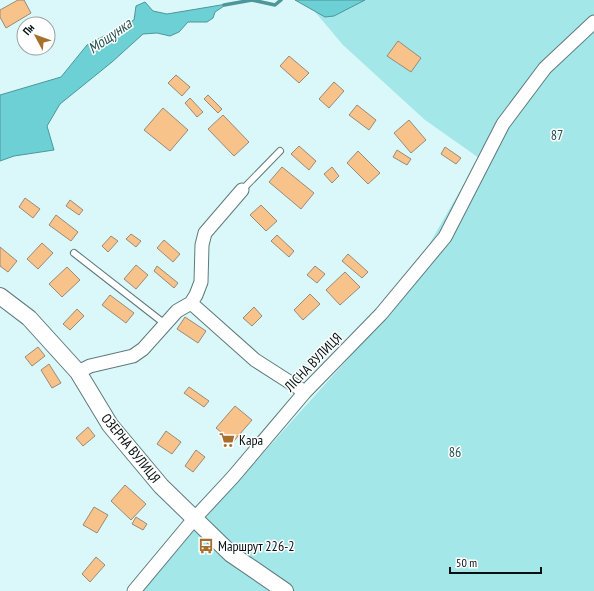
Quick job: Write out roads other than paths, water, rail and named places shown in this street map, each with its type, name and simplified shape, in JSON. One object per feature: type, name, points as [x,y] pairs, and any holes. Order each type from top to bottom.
[{"type":"street","name":"ЛІСНА ВУЛИЦЯ","points":[[134,591],[194,518],[233,476],[305,392],[381,314],[445,237],[503,124],[545,68],[594,22]]},
{"type":"street","points":[[78,372],[90,366],[133,356],[143,349],[177,311],[191,303],[201,282],[202,245],[205,233],[242,190]]},
{"type":"street","name":"ОЗЕРНА ВУЛИЦЯ","points":[[0,296],[29,318],[78,372],[110,425],[161,486],[231,554],[285,591]]},
{"type":"street","points":[[191,303],[255,360],[305,392]]},
{"type":"lane","points":[[242,190],[280,151]]},
{"type":"lane","points":[[74,253],[165,324]]},
{"type":"water","points":[[295,0],[365,0],[334,16],[325,17]]},
{"type":"water","points":[[145,2],[153,11],[167,14],[227,4],[215,12],[213,18],[207,22],[188,22],[179,32],[170,36],[157,33],[143,34],[112,62],[60,104],[47,126],[54,150],[14,156],[0,161],[0,95],[61,77],[87,45],[134,20],[136,6]]},
{"type":"waterway","name":"Мощунка","points":[[224,5],[252,0],[275,5],[281,0]]},
{"type":"place","name":"Кара","points":[[227,440]]},
{"type":"place","name":"Маршрут 226-2","points":[[206,546]]},
{"type":"park label","name":"87","points":[[557,135]]},
{"type":"park label","name":"86","points":[[455,452]]}]
